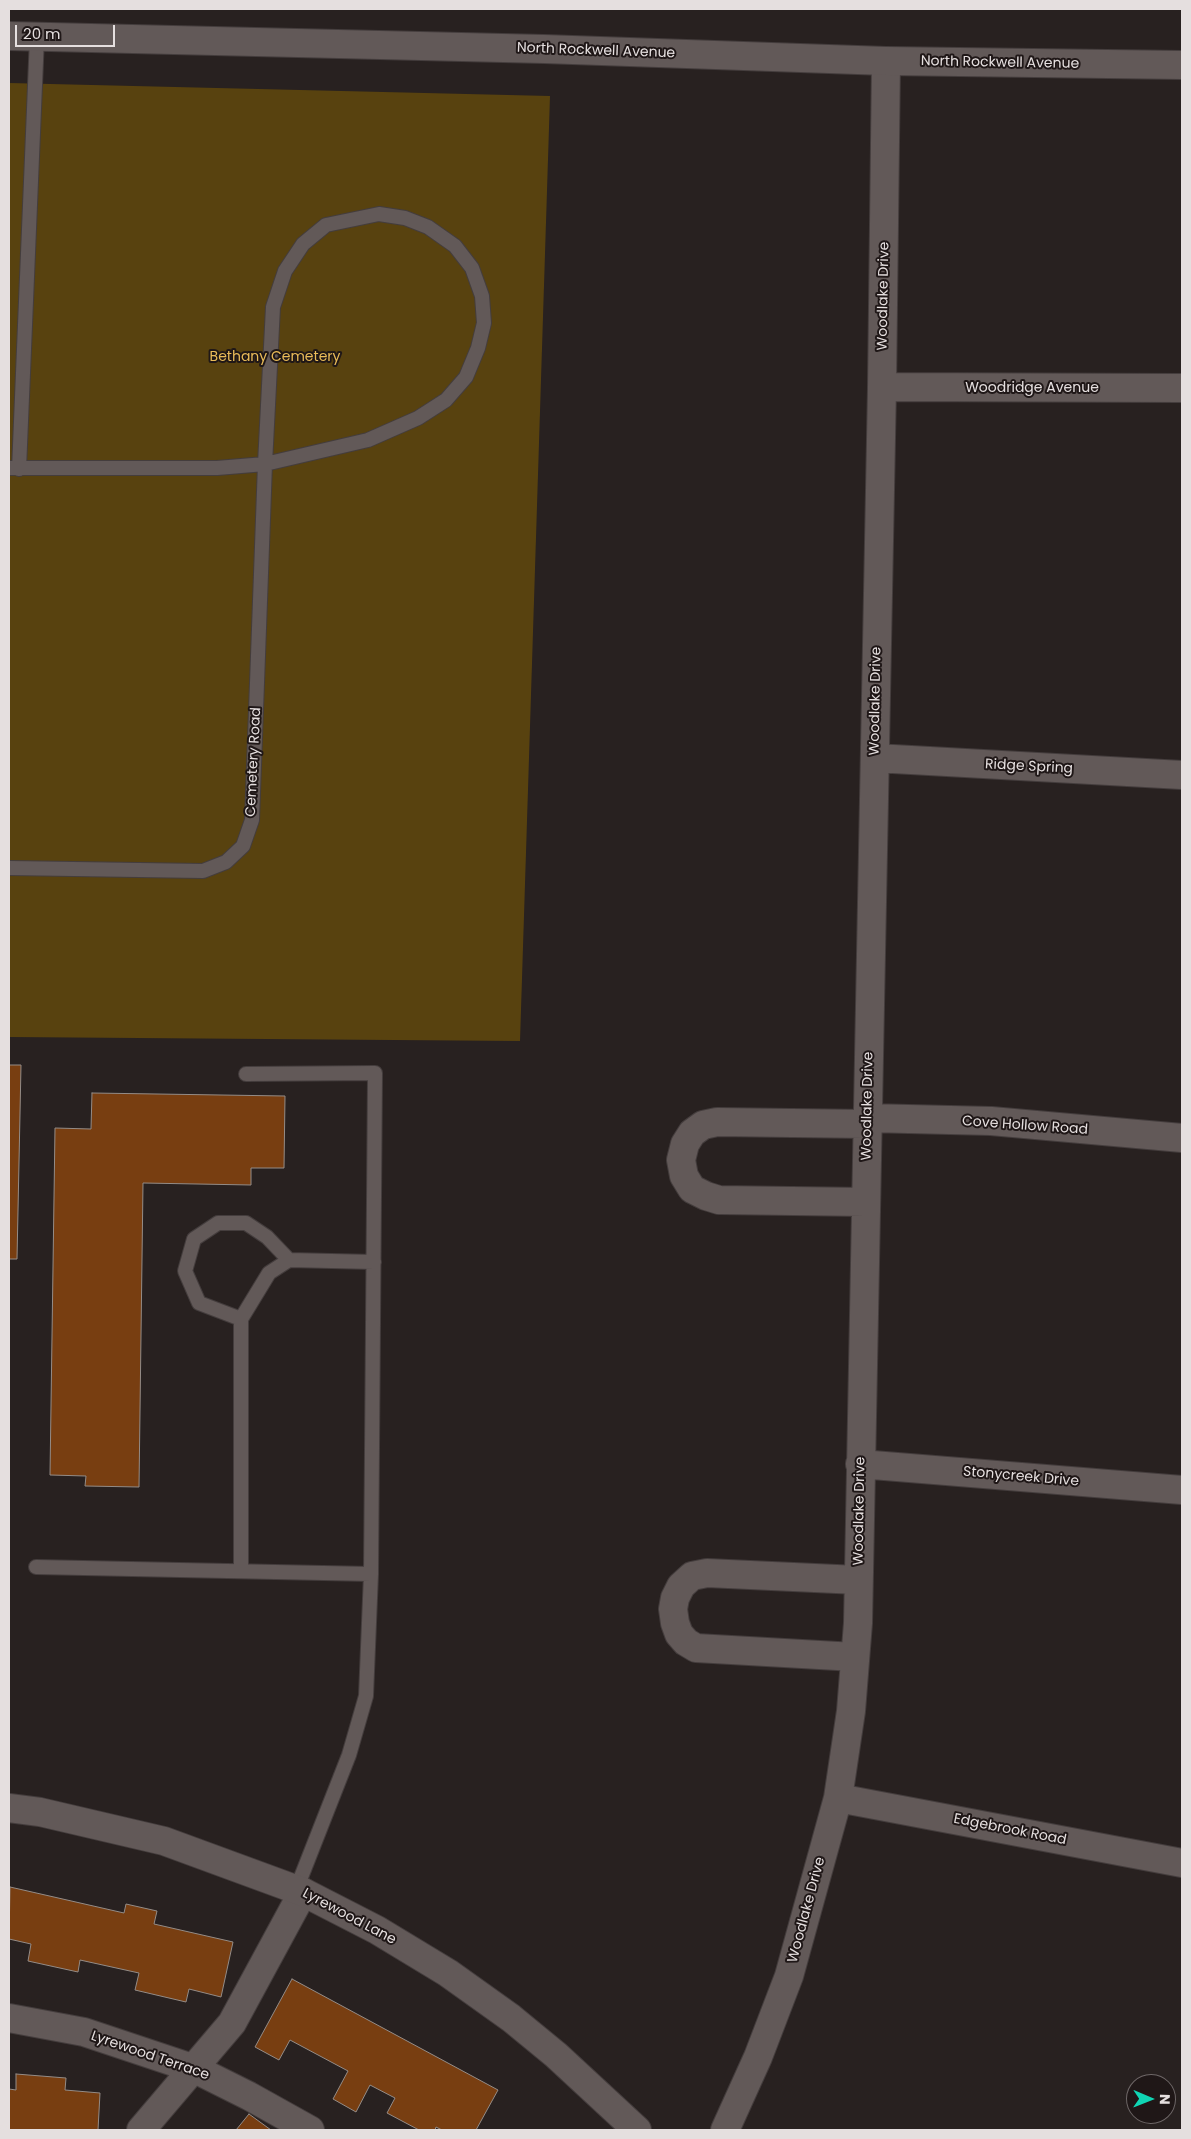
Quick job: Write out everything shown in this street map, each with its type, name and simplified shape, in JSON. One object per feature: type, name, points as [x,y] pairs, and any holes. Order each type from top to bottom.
[{"type":"street","name":"North Rockwell Avenue","points":[[9,36],[544,49],[886,61],[1182,65]]},
{"type":"street","name":"Woodlake Drive","points":[[725,2130],[758,2057],[789,1976],[838,1798],[855,1657],[875,758],[886,61]]},
{"type":"street","name":"Woodridge Avenue","points":[[882,387],[1182,388]]},
{"type":"street","name":"Ridge Spring","points":[[875,758],[1182,775]]},
{"type":"street","name":"Cove Hollow Road","points":[[866,1202],[719,1200],[706,1196],[692,1189],[684,1176],[681,1160],[685,1144],[692,1133],[703,1125],[717,1122],[990,1121],[1182,1138]]},
{"type":"street","name":"Stonycreek Drive","points":[[860,1464],[1182,1490]]},
{"type":"street","points":[[855,1657],[696,1648],[686,1642],[679,1634],[673,1609],[674,1598],[681,1586],[692,1576],[707,1573],[858,1580]]},
{"type":"street","name":"Edgebrook Road","points":[[838,1798],[1182,1863]]},
{"type":"street","name":"Lyrewood Lane","points":[[9,1808],[40,1812],[154,1838],[188,1848],[300,1891],[377,1930],[448,1973],[511,2018],[556,2055],[637,2130]]},
{"type":"street","points":[[141,2130],[195,2069],[232,2023],[300,1891]]},
{"type":"street","name":"Lyrewood Terrace","points":[[9,2018],[84,2032],[195,2069],[310,2130]]},
{"type":"lane","points":[[14,468],[37,37]]},
{"type":"lane","name":"Cemetery Road","points":[[9,868],[203,871],[226,862],[243,846],[252,820],[265,464],[273,307],[285,271],[303,244],[326,225],[379,214],[405,218],[428,227],[455,246],[472,268],[482,296],[484,323],[478,348],[466,377],[446,400],[418,418],[368,440],[265,464],[217,468],[14,468]]},
{"type":"lane","points":[[246,1074],[375,1073],[370,1574],[366,1696],[348,1755],[300,1891]]},
{"type":"lane","points":[[241,1320],[199,1303],[185,1271],[194,1239],[218,1223],[246,1223],[267,1238],[289,1260]]},
{"type":"lane","points":[[241,1572],[241,1320],[269,1273],[289,1260],[374,1262]]},
{"type":"lane","points":[[36,1567],[370,1574]]},
{"type":"green space","name":"Bethany Cemetery","points":[[9,83],[550,96],[520,1041],[9,1037]]},
{"type":"building","points":[[9,1065],[21,1065],[17,1259],[9,1259]]},
{"type":"building","points":[[92,1093],[285,1096],[284,1168],[251,1168],[251,1185],[143,1183],[139,1487],[85,1486],[86,1476],[50,1475],[55,1128],[91,1129]]},
{"type":"building","points":[[10,1887],[124,1913],[126,1904],[157,1911],[154,1924],[233,1942],[221,1997],[189,1989],[186,2002],[135,1990],[139,1973],[80,1960],[78,1972],[28,1961],[31,1944],[9,1939]]},
{"type":"building","points":[[292,1979],[498,2090],[476,2130],[442,2130],[436,2127],[435,2130],[419,2130],[387,2113],[395,2098],[370,2085],[356,2112],[333,2099],[348,2071],[290,2040],[279,2060],[255,2047]]},
{"type":"building","points":[[16,2074],[66,2078],[65,2090],[100,2093],[98,2130],[9,2130],[9,2089],[16,2090]]},
{"type":"building","points":[[249,2114],[271,2130],[236,2130]]}]
